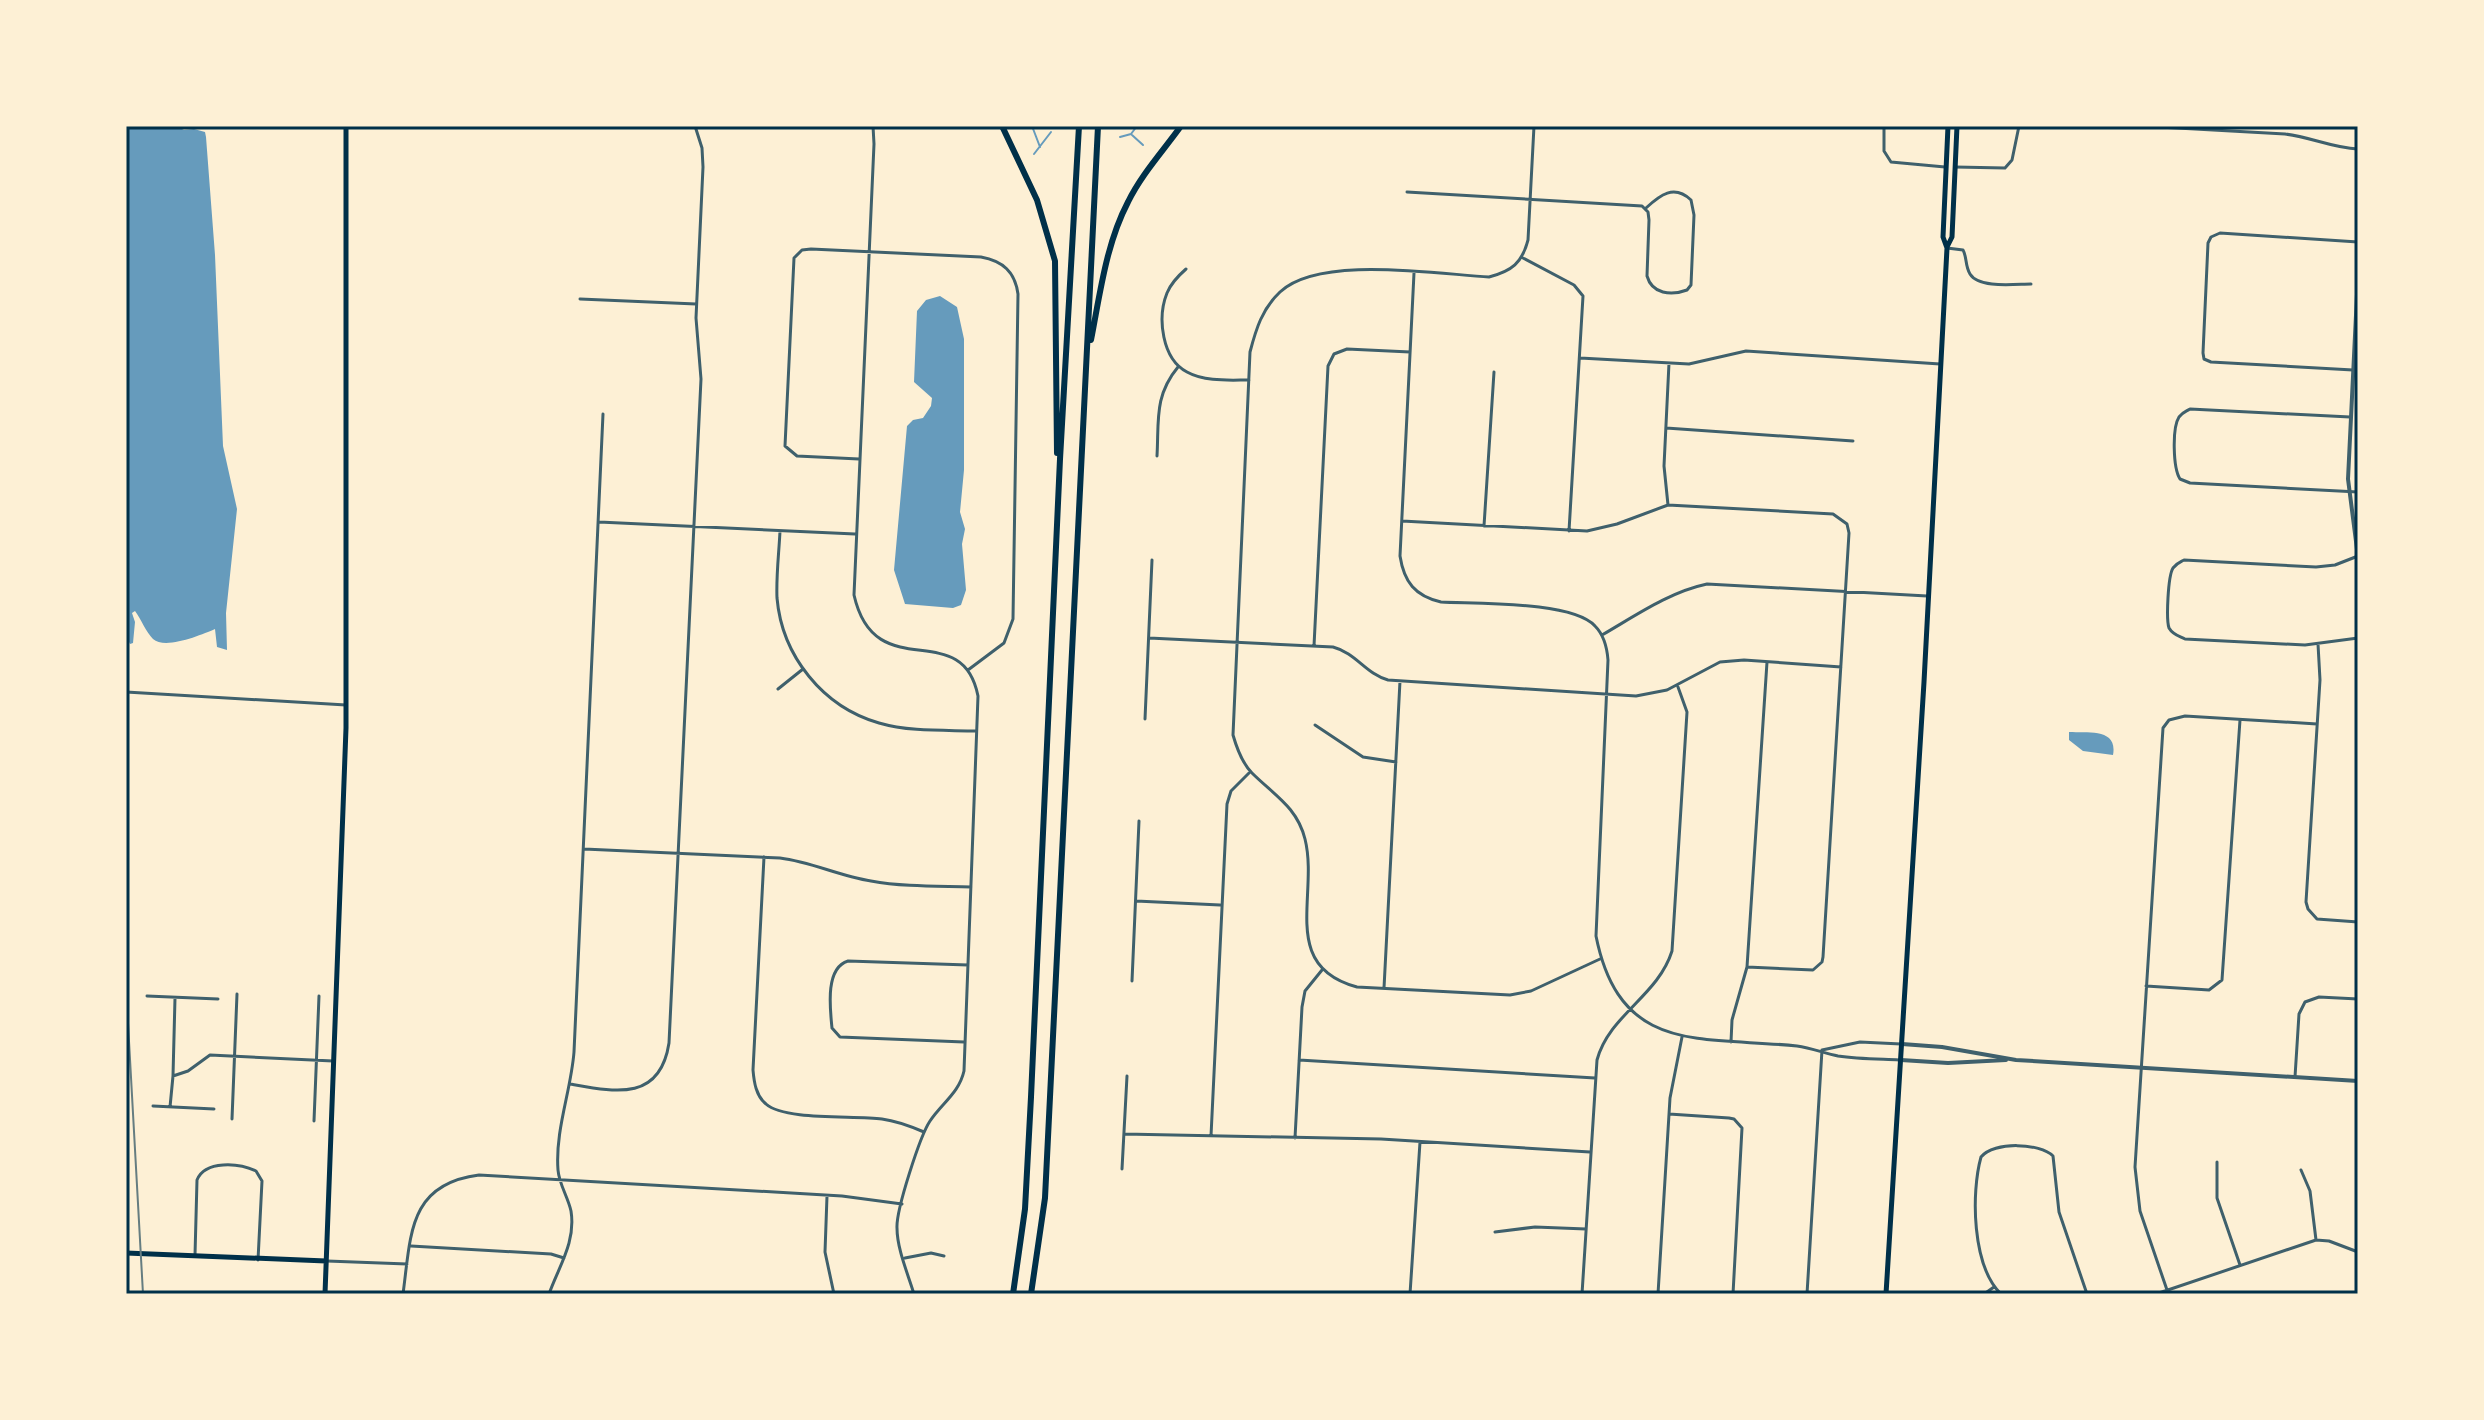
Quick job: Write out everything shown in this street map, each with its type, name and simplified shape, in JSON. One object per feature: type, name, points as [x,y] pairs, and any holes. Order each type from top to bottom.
[{"type":"highway","points":[[1002,126],[1037,200],[1055,261],[1059,496]]},
{"type":"highway","points":[[1013,1294],[1025,1209],[1030,1128],[1079,126]]},
{"type":"highway","points":[[1031,1294],[1045,1198],[1098,126]]},
{"type":"highway","points":[[1087,363],[1106,265],[1120,218],[1129,199],[1181,126]]},
{"type":"main road","points":[[325,1294],[346,705],[346,126]]},
{"type":"main road","points":[[1947,248],[1943,237],[1948,126]]},
{"type":"main road","points":[[1886,1294],[1947,248],[1952,237],[1957,126]]},
{"type":"main road","points":[[126,1253],[326,1261]]},
{"type":"street","points":[[570,1084],[629,1091],[652,1080],[664,1063],[669,1043],[701,379],[696,304],[703,167],[702,148],[695,126]]},
{"type":"street","points":[[873,126],[855,534],[856,608],[870,630],[889,644],[901,649],[953,657],[968,670],[978,696],[964,1071],[960,1085],[924,1132],[897,1226],[914,1294]]},
{"type":"street","points":[[1534,126],[1528,240],[1523,258],[1509,272],[1489,277],[1339,269],[1308,275],[1280,292],[1259,319],[1250,352],[1233,735],[1250,772],[1288,804],[1301,825],[1308,863],[1308,942],[1322,970],[1344,983],[1510,995],[1531,991],[1600,959]]},
{"type":"street","points":[[1884,126],[1884,151],[1891,162],[1946,167]]},
{"type":"street","points":[[1955,167],[2005,168],[2012,160],[2019,126]]},
{"type":"street","points":[[2141,126],[2285,134],[2327,146],[2358,149]]},
{"type":"street","points":[[1676,191],[1691,200],[1694,208],[1691,285],[1682,293],[1655,290],[1649,284],[1649,220],[1646,208],[1666,192],[1676,191]]},
{"type":"street","points":[[1407,192],[1637,204],[1646,208]]},
{"type":"street","points":[[2353,370],[2211,362],[2204,359],[2208,243],[2211,237],[2220,233],[2358,242]]},
{"type":"street","points":[[1947,248],[1963,250],[1968,272],[1974,279],[2031,284]]},
{"type":"street","points":[[859,459],[797,456],[785,446],[792,264],[799,252],[811,249],[992,259],[1004,265],[1014,278],[1018,294],[1012,624],[1004,643],[968,670]]},
{"type":"street","points":[[1523,258],[1579,290],[1584,304],[1569,531]]},
{"type":"street","points":[[1186,269],[1174,281],[1166,296],[1164,309],[1165,343],[1178,367],[1201,378],[1249,380]]},
{"type":"street","points":[[1414,273],[1400,556],[1403,574],[1413,589],[1426,598],[1441,602],[1573,612],[1594,625],[1602,635],[1607,646],[1606,694],[1595,915],[1600,959],[1615,990],[1630,1009],[1651,1024],[1682,1037],[1822,1050],[1840,1056],[1948,1063],[2016,1060],[2358,1081]]},
{"type":"street","points":[[2358,274],[2348,491],[2358,556],[2335,565],[2316,567],[2189,559],[2178,563],[2170,575],[2168,618],[2174,635],[2199,640],[2284,645],[2358,638]]},
{"type":"street","points":[[580,299],[696,304]]},
{"type":"street","points":[[1314,646],[1328,366],[1334,354],[1347,349],[1410,352]]},
{"type":"street","points":[[1580,358],[1689,364],[1746,351],[1940,364]]},
{"type":"street","points":[[1668,505],[1664,466],[1669,363]]},
{"type":"street","points":[[1157,456],[1161,396],[1165,384],[1178,367]]},
{"type":"street","points":[[1484,526],[1494,372]]},
{"type":"street","points":[[2351,417],[2197,409],[2184,412],[2176,423],[2175,464],[2180,479],[2190,483],[2358,492]]},
{"type":"street","points":[[549,1294],[571,1242],[570,1208],[558,1171],[570,1084],[584,849],[603,414]]},
{"type":"street","points":[[1666,428],[1853,441]]},
{"type":"street","points":[[1402,521],[1587,531],[1617,524],[1668,505],[1833,514],[1847,524],[1846,591],[1823,957],[1819,966],[1805,970],[1747,967]]},
{"type":"street","points":[[599,522],[855,534]]},
{"type":"street","points":[[780,531],[778,607],[785,635],[803,669],[828,696],[854,714],[877,723],[910,729],[976,731]]},
{"type":"street","points":[[1145,719],[1152,560]]},
{"type":"street","points":[[1602,635],[1667,598],[1688,588],[1707,584],[1927,596]]},
{"type":"street","points":[[1149,638],[1345,650],[1370,673],[1400,681],[1606,694],[1646,695],[1678,686],[1720,662],[1841,667]]},
{"type":"street","points":[[2318,644],[2320,680],[2306,902],[2312,915],[2323,920],[2358,922]]},
{"type":"street","points":[[1731,1042],[1732,1020],[1747,967],[1767,662]]},
{"type":"street","points":[[778,689],[803,669]]},
{"type":"street","points":[[1384,988],[1400,681]]},
{"type":"street","points":[[1582,1294],[1595,1078],[1601,1043],[1610,1029],[1657,981],[1669,963],[1672,951],[1687,712],[1678,686]]},
{"type":"street","points":[[126,692],[346,705]]},
{"type":"street","points":[[2167,1290],[2137,1194],[2135,1167],[2161,733],[2169,720],[2185,716],[2317,724]]},
{"type":"street","points":[[2146,986],[2209,990],[2222,980],[2240,720]]},
{"type":"street","points":[[1315,725],[1363,757],[1396,762]]},
{"type":"street","points":[[1211,1136],[1227,804],[1231,791],[1250,772]]},
{"type":"street","points":[[1132,981],[1139,821]]},
{"type":"street","points":[[584,849],[805,861],[887,884],[971,887]]},
{"type":"street","points":[[764,857],[753,1070],[755,1087],[764,1103],[777,1111],[792,1114],[880,1118],[924,1132]]},
{"type":"street","points":[[1136,901],[1221,905]]},
{"type":"street","points":[[966,1042],[846,1038],[836,1034],[831,1022],[833,976],[838,966],[848,961],[968,965]]},
{"type":"street","points":[[1295,1138],[1305,991],[1322,970]]},
{"type":"street","points":[[232,1119],[237,994]]},
{"type":"street","points":[[147,996],[218,999]]},
{"type":"street","points":[[314,1121],[319,996]]},
{"type":"street","points":[[2295,1077],[2302,1006],[2309,999],[2319,997],[2358,999]]},
{"type":"street","points":[[170,1107],[175,998]]},
{"type":"street","points":[[1658,1294],[1669,1114],[1682,1037]]},
{"type":"street","points":[[1822,1050],[1860,1042],[1902,1044],[1942,1047],[2016,1060]]},
{"type":"street","points":[[1807,1294],[1822,1050]]},
{"type":"street","points":[[173,1076],[188,1071],[210,1055],[333,1061]]},
{"type":"street","points":[[1299,1060],[1595,1078]]},
{"type":"street","points":[[1122,1169],[1127,1076]]},
{"type":"street","points":[[153,1106],[214,1109]]},
{"type":"street","points":[[1669,1114],[1729,1118],[1738,1123],[1742,1134],[1733,1294]]},
{"type":"street","points":[[1124,1134],[1420,1142],[1590,1152]]},
{"type":"street","points":[[1410,1294],[1420,1142]]},
{"type":"street","points":[[2001,1294],[1994,1287],[1982,1260],[1976,1227],[1980,1163],[1985,1152],[2000,1146],[2038,1148],[2053,1156],[2059,1212],[2087,1294]]},
{"type":"street","points":[[2217,1162],[2217,1198],[2240,1265]]},
{"type":"street","points":[[194,1256],[197,1180],[207,1168],[228,1166],[250,1168],[262,1181],[258,1260]]},
{"type":"street","points":[[2301,1170],[2310,1191],[2316,1240]]},
{"type":"street","points":[[403,1294],[413,1228],[420,1208],[434,1191],[446,1183],[479,1175],[827,1196],[902,1204]]},
{"type":"street","points":[[827,1196],[825,1252],[834,1294]]},
{"type":"street","points":[[1495,1232],[1535,1227],[1586,1229]]},
{"type":"street","points":[[2156,1294],[2316,1240],[2329,1241],[2358,1252]]},
{"type":"street","points":[[411,1246],[551,1254],[564,1258]]},
{"type":"street","points":[[905,1258],[931,1253],[944,1256]]},
{"type":"street","points":[[326,1261],[407,1264]]},
{"type":"street","points":[[1984,1294],[1994,1287]]},
{"type":"water","points":[[126,126],[176,126],[205,132],[206,137],[215,255],[223,446],[237,509],[226,613],[227,650],[217,647],[215,629],[183,640],[159,642],[150,636],[135,611],[132,613],[135,622],[133,643],[129,642],[126,601]]},
{"type":"water","points":[[940,296],[957,307],[964,339],[964,470],[960,512],[965,529],[962,544],[966,590],[961,605],[953,608],[905,604],[894,570],[907,426],[913,420],[923,418],[932,398],[914,382],[917,311],[926,300]]},
{"type":"water","points":[[2069,732],[2106,736],[2111,740],[2113,755],[2083,751],[2069,740]]},
{"type":"waterway","points":[[1032,126],[1040,147]]},
{"type":"waterway","points":[[1120,137],[1131,134],[1137,126]]},
{"type":"waterway","points":[[1034,154],[1051,132]]},
{"type":"waterway","points":[[1132,135],[1143,145]]},
{"type":"railway","points":[[126,987],[143,1294]]}]
